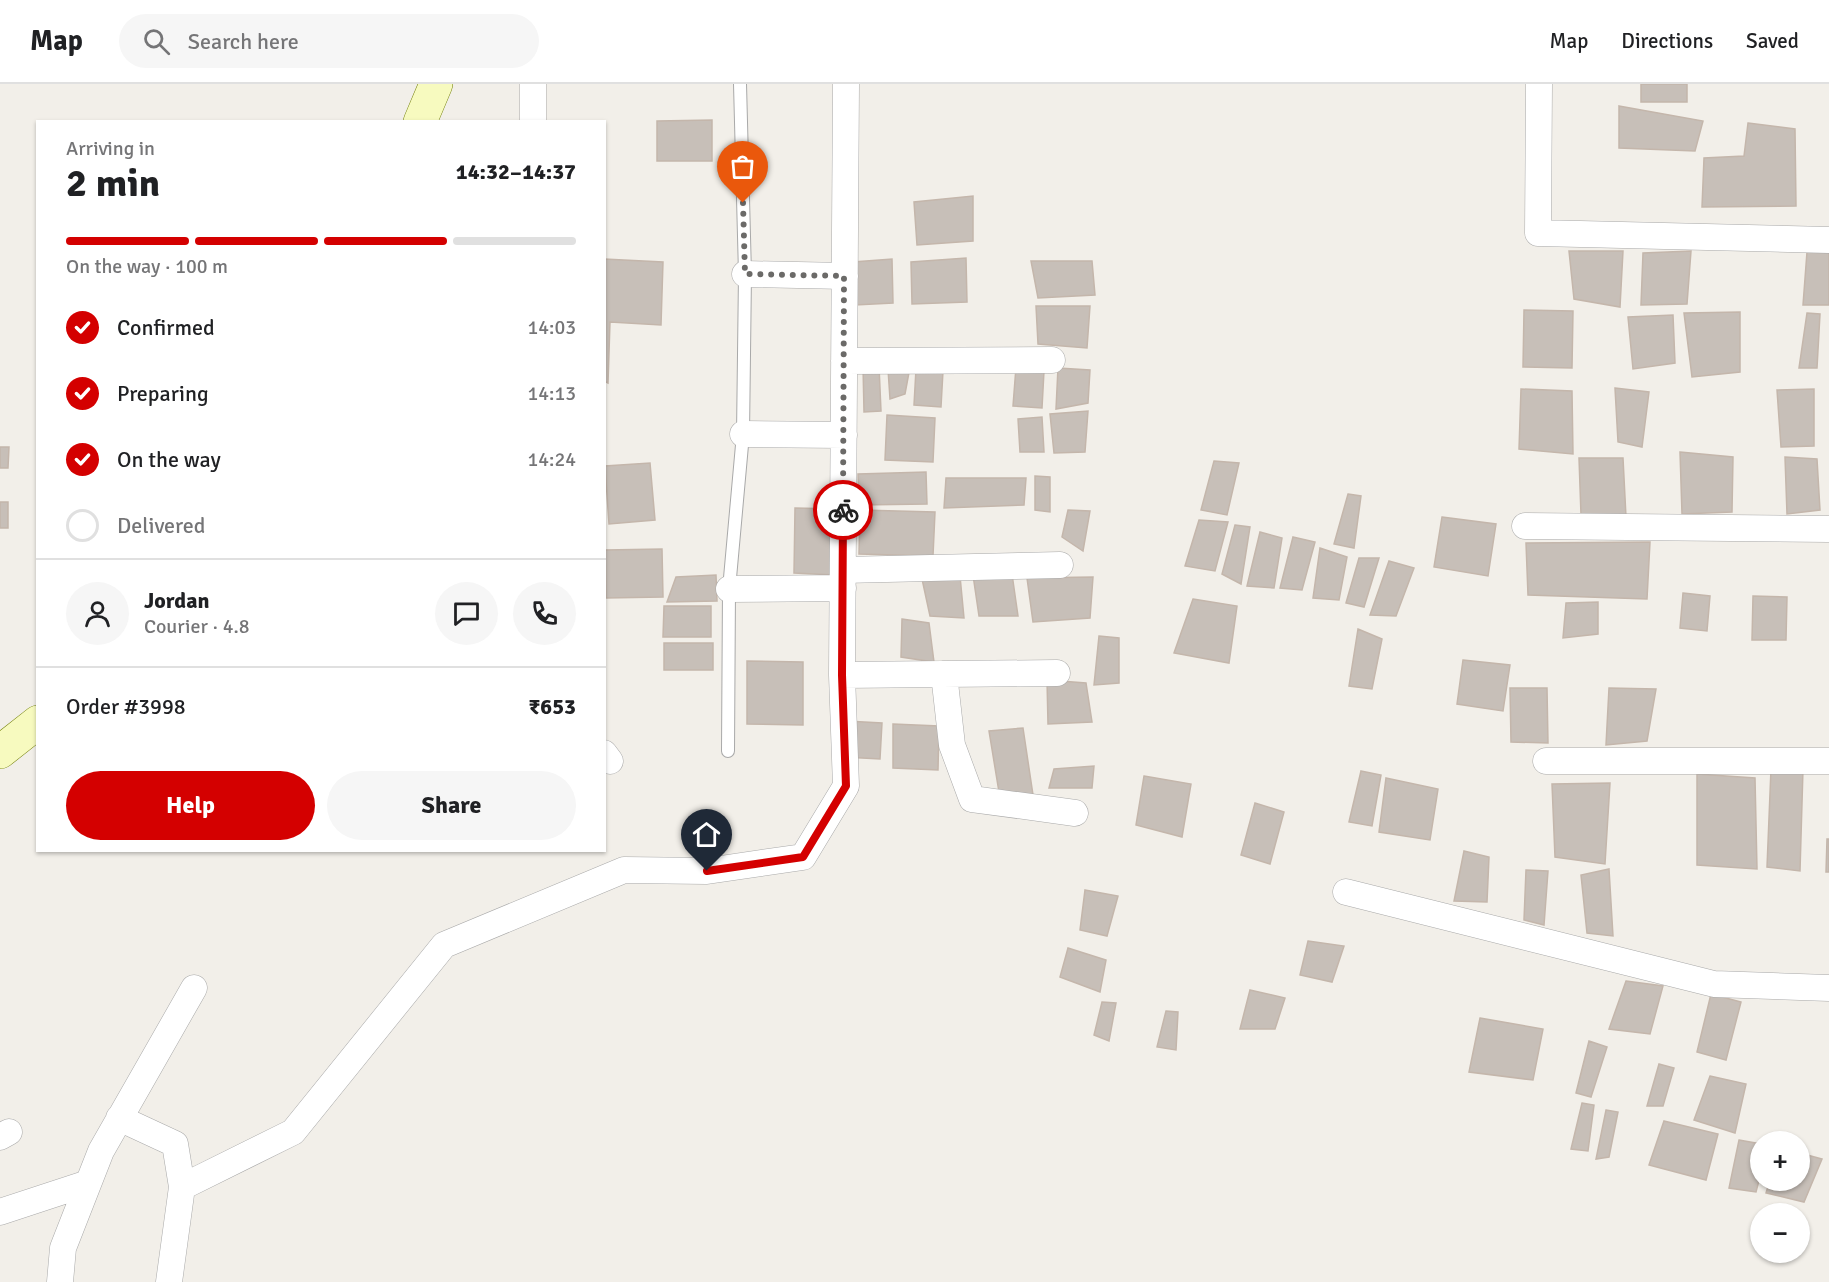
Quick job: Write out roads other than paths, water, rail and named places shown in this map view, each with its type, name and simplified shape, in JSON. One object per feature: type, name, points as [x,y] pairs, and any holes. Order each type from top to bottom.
[{"type":"street","points":[[421,120],[436,84]]},
{"type":"street","points":[[532,84],[533,120]]},
{"type":"street","points":[[182,1187],[293,1132],[444,945],[624,870],[707,871],[803,857],[846,786],[842,675],[846,84]]},
{"type":"street","points":[[1539,84],[1538,233],[1829,240]]},
{"type":"street","points":[[745,274],[844,276]]},
{"type":"street","points":[[844,361],[1052,360]]},
{"type":"street","points":[[743,434],[844,435]]},
{"type":"street","points":[[1526,526],[1829,529]]},
{"type":"street","points":[[729,589],[1060,565]]},
{"type":"street","points":[[842,675],[1057,673]]},
{"type":"street","points":[[944,674],[952,745],[972,799],[1075,813]]},
{"type":"street","points":[[1546,762],[1829,761]]},
{"type":"street","points":[[1346,892],[1714,984],[1829,988]]},
{"type":"street","points":[[60,1282],[63,1248],[88,1184],[119,1118],[194,988]]},
{"type":"street","points":[[119,1118],[175,1144],[182,1187],[169,1282]]},
{"type":"street","points":[[0,1212],[88,1184]]},
{"type":"lane","points":[[728,751],[729,589],[743,434],[745,274],[740,84]]}]
